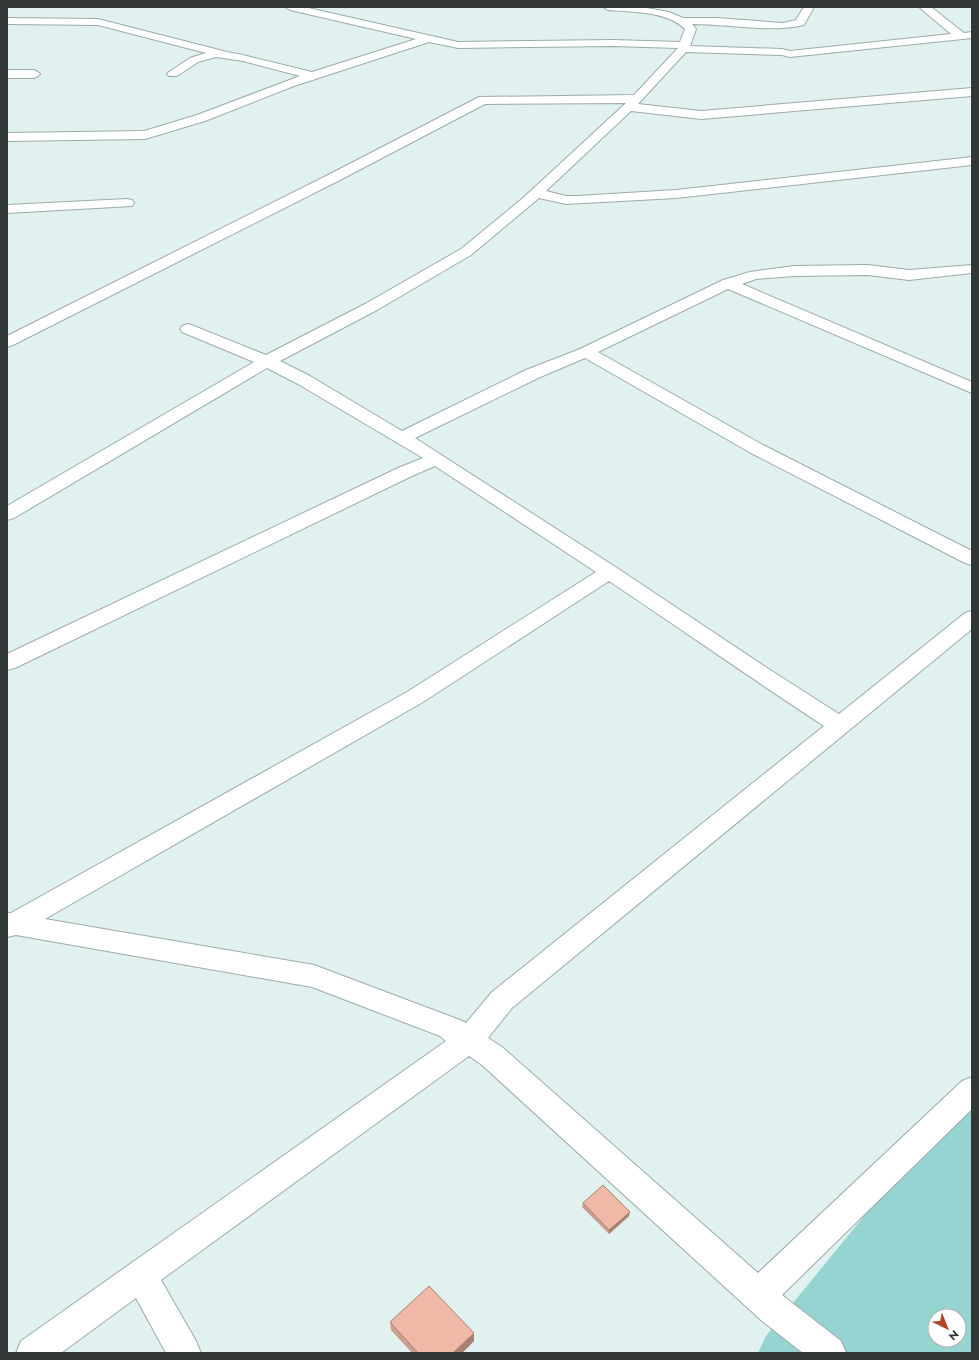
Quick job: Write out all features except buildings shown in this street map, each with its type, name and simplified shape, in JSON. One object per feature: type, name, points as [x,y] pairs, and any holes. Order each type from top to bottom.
[{"type":"street","points":[[290,7],[458,45],[613,43],[782,52],[795,54],[966,36]]},
{"type":"street","points":[[7,514],[267,361],[371,307],[466,252],[536,193],[632,103],[684,47],[691,29],[689,25],[683,21],[672,17],[608,7]]},
{"type":"street","points":[[683,21],[717,21],[794,25],[800,22],[809,7]]},
{"type":"street","points":[[924,7],[966,36]]},
{"type":"street","points":[[7,21],[98,22],[314,76]]},
{"type":"street","points":[[7,137],[145,135],[201,118],[290,83],[430,38]]},
{"type":"street","points":[[173,74],[201,57],[211,54],[223,54]]},
{"type":"street","points":[[7,74],[34,74]]},
{"type":"street","points":[[7,342],[335,177],[483,100],[632,103],[701,114],[719,114],[972,92]]},
{"type":"street","points":[[536,193],[566,200],[676,194],[972,161]]},
{"type":"street","points":[[7,209],[127,203]]},
{"type":"street","points":[[402,438],[532,374],[586,352],[728,283],[755,275],[794,271],[868,270],[909,275],[972,269]]},
{"type":"street","points":[[728,283],[972,388]]},
{"type":"street","points":[[188,329],[267,361],[304,380],[437,459],[840,725]]},
{"type":"street","points":[[586,352],[757,449],[972,559]]},
{"type":"street","points":[[7,663],[406,472],[437,459]]},
{"type":"street","points":[[9,925],[415,697],[610,572]]},
{"type":"street","points":[[33,1353],[469,1040],[502,1000],[972,618]]},
{"type":"street","points":[[9,925],[314,976],[450,1028],[492,1056],[760,1295],[829,1353]]},
{"type":"street","points":[[760,1295],[972,1090]]},
{"type":"street","points":[[141,1275],[184,1353]]},
{"type":"shaded area","points":[[972,1084],[972,1353],[758,1353],[766,1336]]}]
